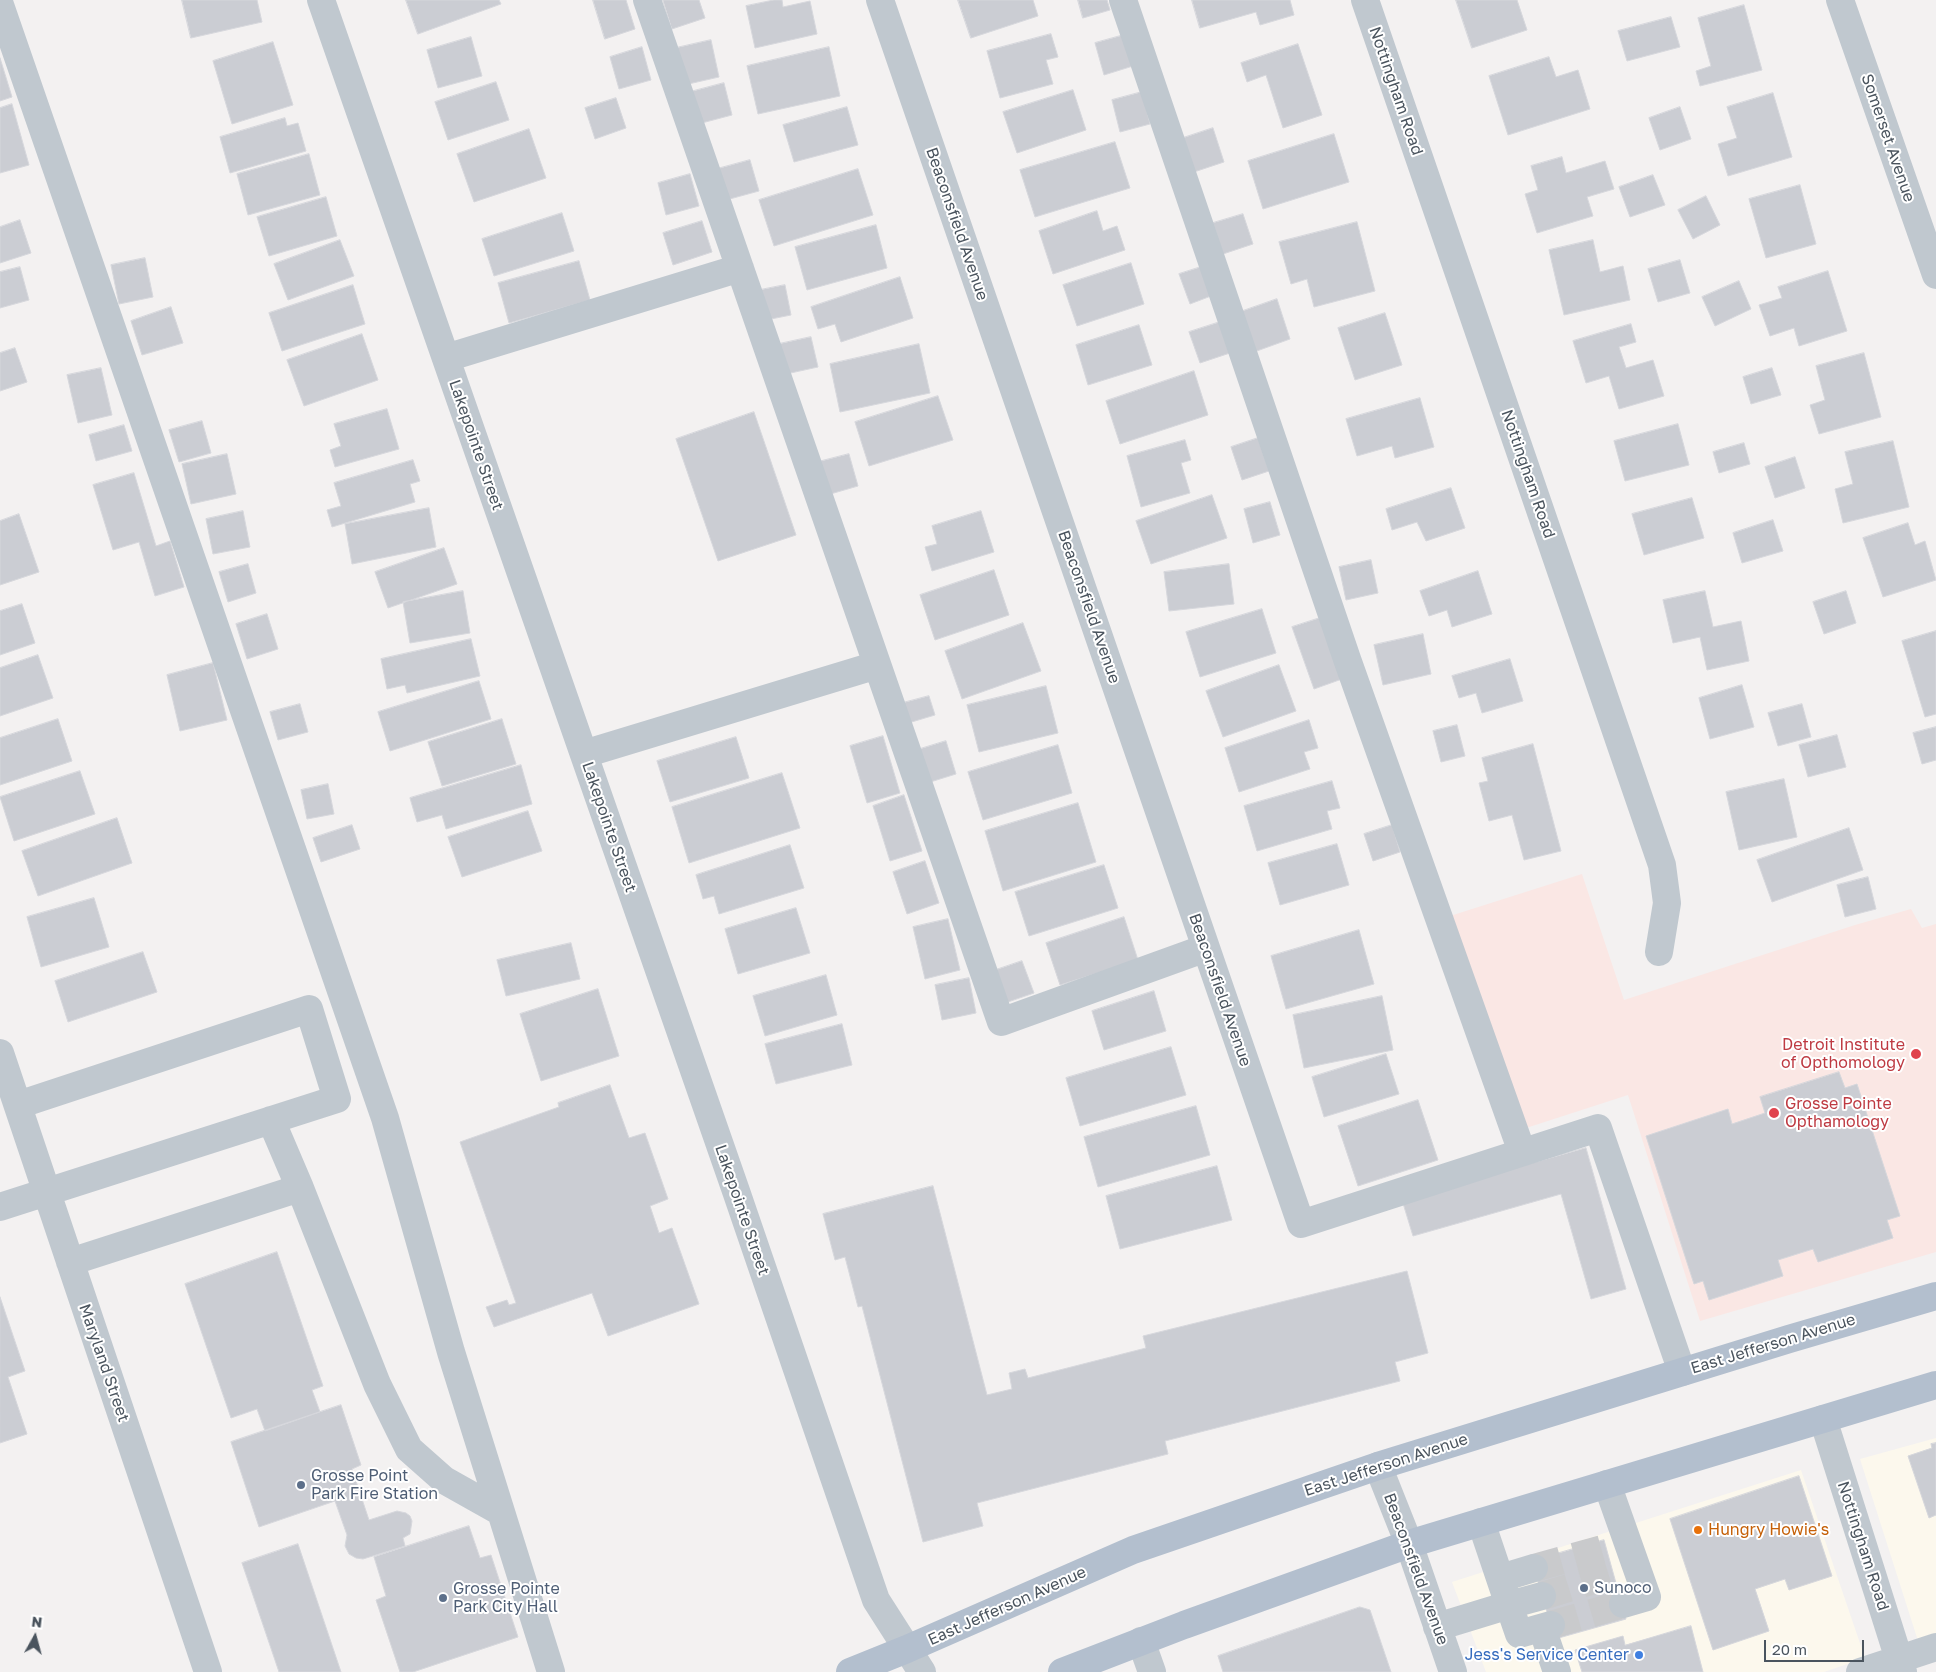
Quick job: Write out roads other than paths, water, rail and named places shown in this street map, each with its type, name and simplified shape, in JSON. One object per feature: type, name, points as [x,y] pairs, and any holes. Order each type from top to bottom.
[{"type":"main road","name":"East Jefferson Avenue","points":[[850,1672],[908,1649],[1134,1550],[1378,1466],[1936,1296]]},
{"type":"main road","points":[[1062,1672],[1141,1641],[1409,1544],[1936,1385]]},
{"type":"street","name":"Lakepointe Street","points":[[321,0],[876,1600],[922,1672]]},
{"type":"street","points":[[647,0],[1001,1022],[1206,948]]},
{"type":"street","name":"Beaconsfield Avenue","points":[[880,0],[1301,1224],[1522,1152]]},
{"type":"street","points":[[1123,0],[1347,659],[1522,1152],[1598,1128],[1682,1372]]},
{"type":"street","name":"Nottingham Road","points":[[1365,0],[1662,865],[1667,903],[1660,952]]},
{"type":"street","name":"Somerset Avenue","points":[[1840,0],[1936,275]]},
{"type":"street","points":[[0,5],[385,1118],[451,1352],[551,1672]]},
{"type":"street","points":[[446,358],[740,268]]},
{"type":"street","points":[[584,754],[877,664]]},
{"type":"street","points":[[18,1106],[309,1009],[337,1099]]},
{"type":"street","name":"Maryland Street","points":[[0,1053],[208,1672]]},
{"type":"street","points":[[0,1207],[374,1088]]},
{"type":"street","points":[[271,1120],[300,1188],[377,1384],[410,1449],[444,1480],[501,1512]]},
{"type":"street","points":[[70,1262],[300,1188]]},
{"type":"street","name":"Nottingham Road","points":[[1823,1419],[1901,1666]]},
{"type":"street","name":"Beaconsfield Avenue","points":[[1378,1466],[1409,1544],[1453,1672]]},
{"type":"street","points":[[1607,1484],[1617,1545],[1626,1571],[1646,1597],[1623,1604]]},
{"type":"street","points":[[1481,1522],[1519,1634],[1547,1626],[1557,1672]]},
{"type":"street","points":[[1500,1578],[1534,1568]]},
{"type":"street","points":[[1438,1626],[1542,1596]]},
{"type":"street","points":[[1141,1641],[1152,1672]]},
{"type":"street","points":[[1860,1672],[1901,1666],[1936,1647]]},
{"type":"tunnel","points":[[1534,1568],[1606,1548]]},
{"type":"tunnel","points":[[1542,1596],[1614,1574]]},
{"type":"tunnel","points":[[1551,1625],[1623,1604]]},
{"type":"place","name":"Detroit Institute of Opthomology","points":[[1916,1054]]},
{"type":"place","name":"Grosse Pointe Opthamology","points":[[1774,1113]]},
{"type":"place","name":"Grosse Point Park Fire Station","points":[[301,1485]]},
{"type":"place","name":"Hungry Howie's","points":[[1698,1530]]},
{"type":"place","name":"Sunoco","points":[[1584,1588]]},
{"type":"place","name":"Grosse Pointe Park City Hall","points":[[443,1598]]},
{"type":"place","name":"Jess's Service Center","points":[[1639,1655]]}]
